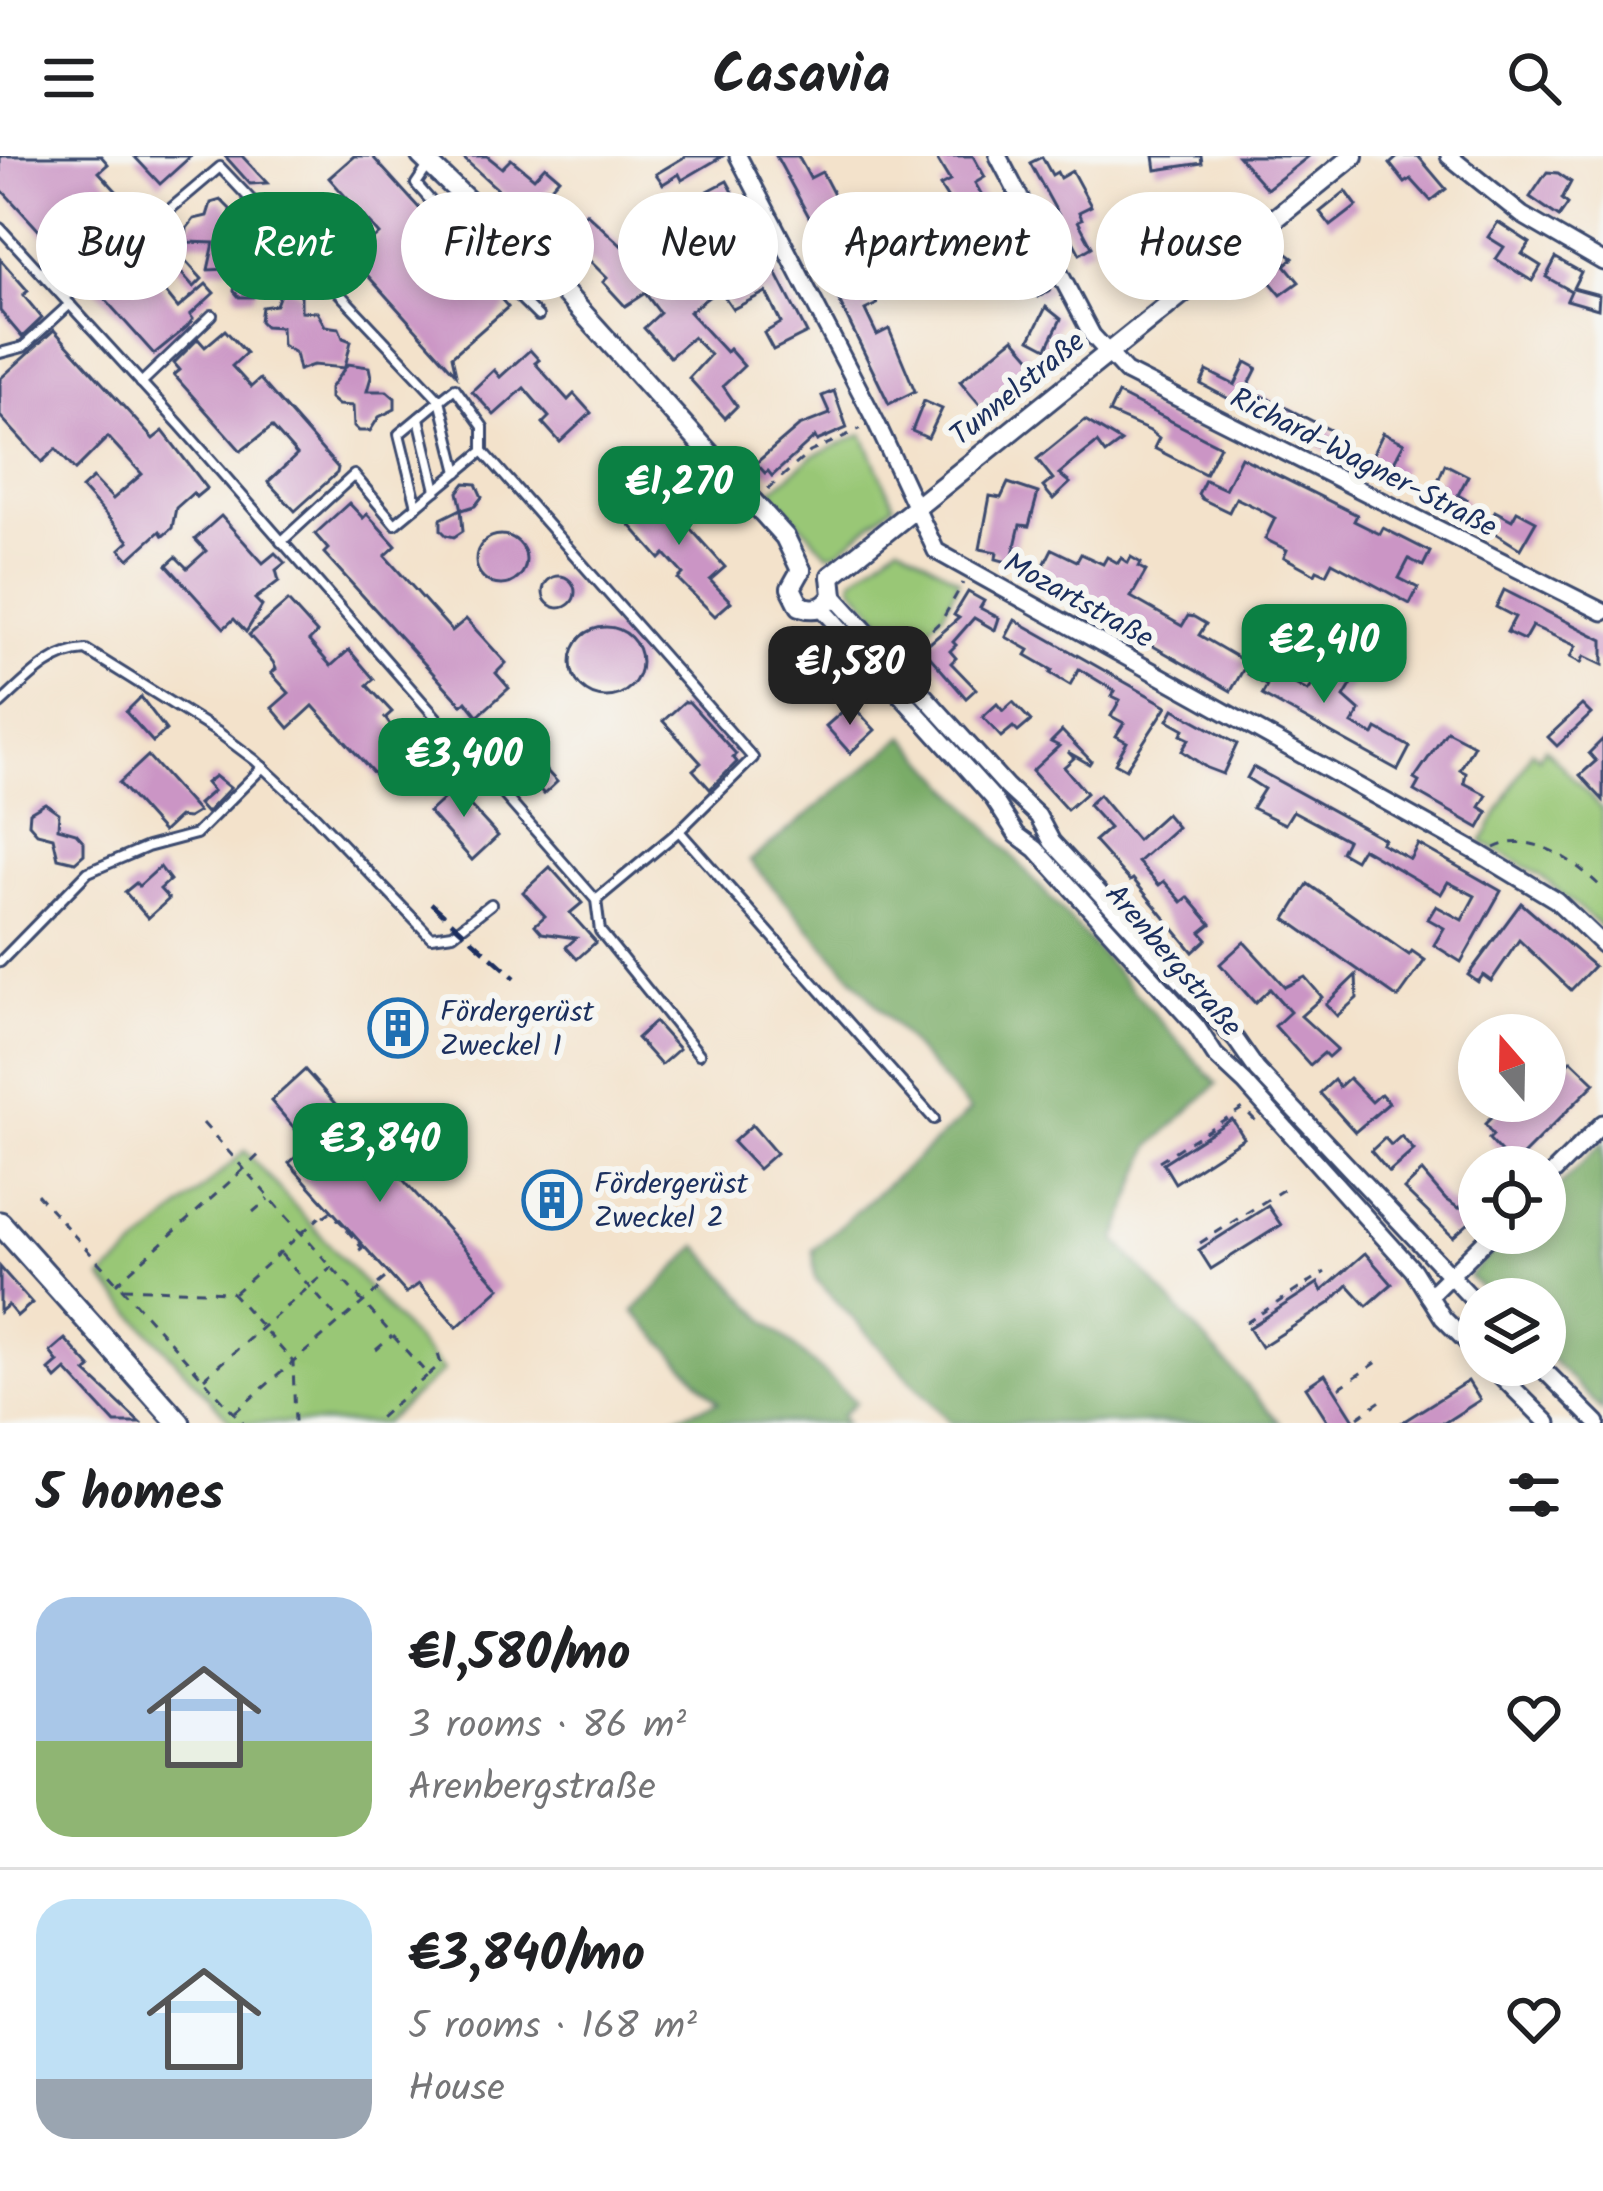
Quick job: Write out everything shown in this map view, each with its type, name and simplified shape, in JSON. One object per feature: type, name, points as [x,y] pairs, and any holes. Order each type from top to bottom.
[{"type":"main road","points":[[1,1225],[179,1423]]},
{"type":"street","name":"Mozartstraße","points":[[738,156],[876,422],[936,551],[1483,856],[1556,901],[1603,945]]},
{"type":"street","points":[[998,156],[1092,335],[1106,353]]},
{"type":"street","name":"Tunnelstraße","points":[[829,593],[914,510],[1353,156]]},
{"type":"street","points":[[1449,156],[1522,215],[1603,262]]},
{"type":"street","name":"Arenbergstraße","points":[[425,160],[564,292],[785,537],[801,570],[791,588],[794,598],[810,609],[829,593]]},
{"type":"street","name":"Richard-Wagner-Straße","points":[[1106,353],[1126,372],[1603,612]]},
{"type":"street","points":[[801,570],[823,568],[829,593]]},
{"type":"street","name":"Arenbergstraße","points":[[829,593],[1006,787],[1039,816],[1052,842],[1458,1285]]},
{"type":"street","name":"Arenbergstraße","points":[[829,593],[993,798],[1017,835],[1052,867],[1197,1027],[1215,1055],[1413,1270],[1458,1333]]},
{"type":"street","points":[[1566,1160],[1603,1123]]},
{"type":"street","points":[[1429,1296],[1472,1254]]},
{"type":"street","points":[[1511,1386],[1548,1423]]},
{"type":"street","points":[[1560,1386],[1597,1423]]},
{"type":"lane","points":[[425,160],[416,184],[538,316]]},
{"type":"lane","points":[[0,353],[23,347],[68,301],[220,167],[440,400],[458,472]]},
{"type":"lane","points":[[0,228],[596,900],[600,931],[699,1054]]},
{"type":"lane","points":[[141,383],[212,315]]},
{"type":"lane","points":[[417,506],[399,434],[455,388],[483,427],[483,452],[753,758],[680,831],[596,900]]},
{"type":"lane","points":[[419,418],[436,490]]},
{"type":"lane","points":[[280,542],[354,475],[394,524],[483,452]]},
{"type":"lane","points":[[0,704],[58,655],[86,650],[219,733],[263,767],[431,937],[453,934],[490,904]]},
{"type":"lane","points":[[0,962],[88,872],[147,847],[196,834],[263,767]]},
{"type":"lane","points":[[680,831],[934,1119]]},
{"type":"path","points":[[753,502],[810,452],[876,422]]},
{"type":"path","points":[[896,664],[942,620],[970,570]]},
{"type":"path","points":[[1483,856],[1512,841],[1547,849],[1580,866],[1603,890]]},
{"type":"path","points":[[1159,1161],[1243,1108],[1258,1124]]},
{"type":"path","points":[[203,1124],[428,1375]]},
{"type":"path","points":[[118,1286],[263,1151]]},
{"type":"path","points":[[1200,1243],[1284,1189]]},
{"type":"path","points":[[37,1194],[243,1423]]},
{"type":"path","points":[[253,1212],[270,1198]]},
{"type":"path","points":[[232,1294],[329,1212],[362,1248],[353,1255]]},
{"type":"path","points":[[280,1252],[340,1322]]},
{"type":"path","points":[[203,1379],[332,1267]]},
{"type":"path","points":[[1246,1323],[1325,1272]]},
{"type":"path","points":[[234,1413],[390,1274]]},
{"type":"path","points":[[118,1286],[232,1294],[293,1362],[295,1423]]},
{"type":"path","points":[[376,1350],[393,1335]]},
{"type":"path","points":[[374,1423],[441,1364],[438,1354]]},
{"type":"path","points":[[1339,1388],[1383,1358]]},
{"type":"path","points":[[1358,1417],[1382,1400]]},
{"type":"green space","points":[[863,434],[894,504],[839,551],[828,554],[771,491],[813,456]]},
{"type":"green space","points":[[899,543],[959,580],[944,612],[907,648],[852,585],[853,579]]},
{"type":"green space","points":[[905,736],[1217,1084],[1151,1146],[1116,1240],[1280,1423],[951,1423],[815,1278],[813,1250],[970,1111],[750,861]]},
{"type":"green space","points":[[1545,748],[1603,810],[1603,929],[1541,876],[1482,842],[1532,751],[1539,758]]},
{"type":"green space","points":[[1603,1142],[1603,1411],[1566,1374],[1566,1278],[1469,1276],[1491,1254],[1566,1254],[1566,1179]]},
{"type":"green space","points":[[245,1151],[443,1371],[384,1423],[232,1423],[102,1279]]},
{"type":"green space","points":[[698,1246],[765,1320],[856,1402],[841,1416],[846,1423],[657,1423],[718,1402],[634,1311]]},
{"type":"building","points":[[0,156],[101,156],[108,164],[99,172],[117,192],[36,192],[36,227],[0,188]]},
{"type":"building","points":[[134,156],[191,156],[160,184]]},
{"type":"building","points":[[225,156],[242,156],[267,183],[250,184]]},
{"type":"building","points":[[354,156],[372,156],[405,192],[401,300],[502,300],[508,307],[452,356],[456,374],[377,286],[377,192],[342,192],[329,178]]},
{"type":"building","points":[[461,156],[487,156],[502,168],[511,159],[534,178],[545,166],[559,178],[547,192],[501,192]]},
{"type":"building","points":[[686,156],[723,156],[682,180],[679,174],[663,184],[656,174]]},
{"type":"building","points":[[776,156],[798,156],[810,178],[822,172],[832,192],[802,192],[802,204]]},
{"type":"building","points":[[935,156],[973,156],[985,177],[975,183],[980,192],[944,192],[940,186],[950,181]]},
{"type":"building","points":[[1154,156],[1201,156],[1202,163],[1156,170]]},
{"type":"building","points":[[1238,156],[1309,156],[1267,189]]},
{"type":"building","points":[[1399,156],[1418,156],[1446,189],[1431,201],[1411,179],[1405,183],[1390,164]]},
{"type":"building","points":[[1042,157],[1052,175],[1057,172],[1060,178],[1072,171],[1091,206],[1079,212],[1082,219],[1078,221],[1092,247],[1080,254],[1072,239],[1072,192],[1046,192],[1030,163]]},
{"type":"building","points":[[1547,172],[1571,182],[1562,199],[1568,204],[1559,217],[1530,197]]},
{"type":"building","points":[[727,181],[733,192],[706,192]]},
{"type":"building","points":[[1346,191],[1357,206],[1331,226],[1320,212]]},
{"type":"building","points":[[211,203],[211,243],[187,242],[187,228],[194,219],[207,216]]},
{"type":"building","points":[[594,220],[618,242],[618,298],[603,282],[607,278],[594,265]]},
{"type":"building","points":[[1498,222],[1530,243],[1522,254],[1541,266],[1532,281],[1496,259],[1504,247],[1488,237]]},
{"type":"building","points":[[1284,251],[1293,258],[1285,265],[1299,282],[1284,293]]},
{"type":"building","points":[[1556,258],[1581,272],[1573,288],[1599,295],[1598,309],[1567,300],[1571,291],[1546,277]]},
{"type":"building","points":[[0,259],[28,291],[23,295],[42,318],[22,337],[0,311]]},
{"type":"building","points":[[187,262],[202,279],[194,287],[187,279]]},
{"type":"building","points":[[778,276],[807,333],[773,350],[764,333],[781,323],[770,300],[778,300]]},
{"type":"building","points":[[206,284],[211,296],[190,315],[193,319],[187,327],[154,354],[106,300],[172,300],[178,308]]},
{"type":"building","points":[[278,300],[301,300],[301,311],[317,312],[325,326],[339,328],[343,338],[351,341],[345,367],[369,367],[367,391],[387,391],[395,398],[395,409],[379,417],[370,431],[359,431],[354,426],[353,406],[338,405],[330,398],[330,388],[345,368],[313,365],[299,370],[295,353],[282,345],[281,327],[260,321],[262,307],[276,305]]},
{"type":"building","points":[[650,300],[705,300],[689,312],[744,366],[723,386],[737,406],[725,418],[689,378],[710,355],[693,337],[670,357],[644,328],[660,313]]},
{"type":"building","points":[[727,300],[750,300],[733,309]]},
{"type":"building","points":[[839,300],[875,300],[877,304],[865,310],[877,335],[889,329],[915,391],[889,404]]},
{"type":"building","points":[[1046,307],[1061,319],[1047,348],[1030,339]]},
{"type":"building","points":[[54,330],[153,439],[163,431],[207,488],[176,508],[172,528],[163,536],[160,531],[129,559],[120,549],[129,541],[82,488],[93,478],[113,499],[142,474],[108,437],[75,470],[56,449],[42,462],[0,416],[0,379]]},
{"type":"building","points":[[225,330],[246,353],[232,366],[251,387],[260,379],[338,468],[295,511],[268,482],[297,455],[272,427],[241,451],[174,375],[180,370],[174,363],[198,339],[205,347]]},
{"type":"building","points":[[1014,338],[1035,362],[981,406],[960,381]]},
{"type":"building","points":[[530,350],[539,360],[535,363],[568,400],[574,394],[591,413],[560,442],[543,423],[549,417],[524,388],[494,415],[472,391],[494,370],[500,377]]},
{"type":"building","points":[[1246,362],[1257,368],[1247,388],[1336,433],[1327,451],[1201,384],[1207,371],[1235,385]]},
{"type":"building","points":[[834,391],[847,428],[817,441],[815,437],[772,476],[765,473],[756,463],[799,426],[830,414],[822,396]]},
{"type":"building","points":[[1118,394],[1220,446],[1205,474],[1154,448],[1159,438],[1150,431],[1109,413]]},
{"type":"building","points":[[924,401],[942,409],[928,438],[912,431]]},
{"type":"building","points":[[1085,420],[1121,442],[1105,454],[1097,443],[1072,463],[1059,474],[1070,483],[1053,499],[1043,487],[1053,479],[1037,459]]},
{"type":"building","points":[[1383,433],[1404,443],[1394,462],[1403,467],[1394,484],[1365,470]]},
{"type":"building","points":[[1241,457],[1357,515],[1354,521],[1380,534],[1383,528],[1430,552],[1423,566],[1409,559],[1399,578],[1418,588],[1410,604],[1332,562],[1326,574],[1317,570],[1315,574],[1284,557],[1287,550],[1265,539],[1275,518],[1259,509],[1236,498],[1229,512],[1202,499],[1198,494],[1205,480],[1225,489]]},
{"type":"building","points":[[1445,464],[1468,476],[1458,495],[1467,500],[1458,517],[1429,502]]},
{"type":"building","points":[[465,483],[476,484],[482,497],[475,506],[462,510],[458,492]]},
{"type":"building","points":[[1008,483],[1038,493],[1029,526],[1020,525],[1011,563],[996,559],[997,552],[980,549],[990,496],[1001,498]]},
{"type":"building","points":[[654,488],[725,567],[710,580],[731,602],[715,616],[678,579],[683,574],[665,554],[660,559],[622,516]]},
{"type":"building","points":[[349,503],[363,518],[367,514],[396,546],[385,556],[452,631],[466,619],[506,663],[496,673],[509,688],[478,716],[466,701],[462,705],[324,553],[328,549],[315,534]]},
{"type":"building","points":[[461,509],[463,531],[454,537],[446,535],[441,519]]},
{"type":"building","points":[[1495,511],[1512,520],[1517,511],[1536,521],[1520,549],[1487,528]]},
{"type":"building","points":[[221,516],[263,563],[275,553],[285,563],[276,570],[279,581],[255,599],[262,606],[246,632],[234,619],[224,628],[167,565],[176,557],[187,568],[206,551],[195,539]]},
{"type":"building","points":[[501,535],[519,542],[526,560],[519,578],[501,585],[483,578],[476,560],[483,542]]},
{"type":"building","points":[[1052,549],[1077,561],[1081,554],[1103,564],[1107,557],[1128,563],[1131,557],[1141,563],[1139,567],[1146,571],[1131,597],[1182,626],[1188,616],[1194,617],[1206,624],[1199,635],[1247,663],[1231,691],[1037,579]]},
{"type":"building","points":[[559,576],[571,580],[575,592],[571,604],[559,608],[547,604],[543,592],[547,580]]},
{"type":"building","points":[[1504,590],[1603,640],[1603,665],[1584,656],[1581,663],[1570,657],[1576,646],[1532,626],[1524,640],[1507,632],[1515,617],[1496,607]]},
{"type":"building","points":[[968,592],[984,601],[980,608],[999,618],[995,630],[974,618],[953,642],[956,645],[950,651],[956,658],[951,663],[976,689],[966,698],[923,649],[959,618],[954,615]]},
{"type":"building","points":[[288,601],[317,633],[309,641],[331,666],[349,650],[374,679],[367,685],[392,712],[385,718],[404,744],[410,739],[437,756],[424,767],[415,757],[390,780],[384,774],[379,779],[313,706],[289,728],[272,708],[289,693],[271,673],[276,669],[273,662],[249,635]]},
{"type":"building","points":[[1015,620],[1167,706],[1126,769],[1115,763],[1127,742],[1116,736],[1124,723],[1111,716],[1120,700],[1112,696],[1115,691],[1079,669],[1070,685],[1050,673],[1026,655],[1029,650],[1006,637]]},
{"type":"building","points":[[606,627],[631,637],[641,662],[631,687],[606,697],[581,687],[571,662],[581,637]]},
{"type":"building","points":[[1274,646],[1286,653],[1282,661],[1294,668],[1287,680],[1308,691],[1325,667],[1353,682],[1344,697],[1360,711],[1352,724],[1374,735],[1377,729],[1410,747],[1398,770],[1262,695],[1267,686],[1248,674],[1263,650],[1270,654]]},
{"type":"building","points":[[141,697],[166,730],[153,742],[126,712]]},
{"type":"building","points":[[684,702],[736,754],[737,762],[710,789],[693,770],[701,763],[663,721]]},
{"type":"building","points":[[1013,702],[1031,721],[1001,737],[983,717],[997,704],[1003,711]]},
{"type":"building","points":[[851,704],[875,730],[850,753],[826,726]]},
{"type":"building","points":[[1582,705],[1591,714],[1557,746],[1548,737]]},
{"type":"building","points":[[1174,709],[1237,744],[1223,774],[1182,751],[1189,739],[1181,735],[1184,729],[1168,720]]},
{"type":"building","points":[[1062,731],[1091,761],[1068,752],[1074,758],[1064,767],[1086,793],[1067,810],[1032,771],[1059,746],[1051,742]]},
{"type":"building","points":[[1447,731],[1474,745],[1460,770],[1466,773],[1464,783],[1487,795],[1480,807],[1488,812],[1479,828],[1414,791],[1419,782],[1414,779]]},
{"type":"building","points":[[515,736],[557,782],[544,794],[502,748]]},
{"type":"building","points":[[1603,739],[1603,800],[1580,775],[1596,761],[1589,753]]},
{"type":"building","points":[[148,756],[198,812],[179,817],[163,832],[119,783]]},
{"type":"building","points":[[1253,767],[1384,839],[1381,843],[1410,859],[1418,844],[1501,891],[1461,962],[1434,945],[1444,928],[1428,919],[1436,906],[1462,920],[1475,896],[1448,882],[1441,894],[1362,848],[1355,860],[1341,852],[1347,840],[1293,811],[1285,824],[1252,808],[1264,789],[1247,778]]},
{"type":"building","points":[[215,776],[230,788],[206,813],[198,804],[213,791],[206,783]]},
{"type":"building","points":[[469,776],[479,788],[466,801],[498,836],[472,860],[429,812]]},
{"type":"building","points":[[1099,795],[1137,840],[1166,814],[1177,827],[1138,862],[1182,902],[1188,897],[1211,924],[1201,932],[1207,939],[1193,952],[1133,879],[1094,841],[1109,828],[1088,805]]},
{"type":"building","points":[[45,803],[59,813],[58,828],[76,833],[84,842],[84,854],[75,862],[58,858],[53,837],[37,833],[29,824],[30,812]]},
{"type":"building","points":[[160,867],[170,880],[160,889],[169,899],[148,918],[125,892]]},
{"type":"building","points":[[550,867],[582,903],[570,913],[596,942],[577,959],[566,947],[576,938],[542,933],[535,925],[545,916],[523,892]]},
{"type":"building","points":[[1308,884],[1409,955],[1412,951],[1425,960],[1398,998],[1286,919]]},
{"type":"building","points":[[1521,903],[1594,966],[1571,990],[1519,940],[1491,981],[1483,975],[1478,982],[1468,975]]},
{"type":"building","points":[[1244,942],[1285,987],[1305,977],[1322,997],[1301,1016],[1337,1049],[1328,1057],[1324,1053],[1310,1065],[1275,1026],[1290,1012],[1270,989],[1255,1003],[1220,964]]},
{"type":"building","points":[[1356,975],[1357,998],[1337,1016],[1326,1004]]},
{"type":"building","points":[[655,1022],[679,1049],[661,1065],[637,1038]]},
{"type":"building","points":[[1571,1060],[1595,1083],[1566,1112],[1566,1065]]},
{"type":"building","points":[[305,1070],[500,1288],[457,1327],[419,1284],[406,1293],[289,1163],[309,1145],[271,1101]]},
{"type":"building","points":[[1349,1078],[1372,1102],[1381,1094],[1389,1103],[1355,1132],[1320,1093],[1334,1080],[1339,1087]]},
{"type":"building","points":[[1232,1119],[1244,1138],[1175,1183],[1163,1163]]},
{"type":"building","points":[[1556,1122],[1532,1146],[1495,1146],[1485,1124]]},
{"type":"building","points":[[752,1125],[776,1153],[758,1169],[733,1142]]},
{"type":"building","points":[[1401,1136],[1414,1150],[1389,1172],[1371,1151],[1385,1138],[1391,1145]]},
{"type":"building","points":[[1422,1172],[1458,1207],[1458,1233],[1453,1237],[1404,1189]]},
{"type":"building","points":[[1268,1206],[1281,1225],[1211,1269],[1199,1250]]},
{"type":"building","points":[[1365,1253],[1392,1284],[1367,1306],[1348,1285],[1330,1303],[1261,1347],[1249,1328],[1318,1283],[1322,1291]]},
{"type":"building","points":[[0,1267],[32,1303],[17,1316],[8,1305],[0,1312]]},
{"type":"building","points":[[65,1339],[91,1368],[86,1372],[140,1423],[115,1423],[66,1370],[56,1379],[49,1370],[58,1362],[50,1352]]},
{"type":"building","points":[[1325,1374],[1356,1423],[1329,1423],[1306,1387]]},
{"type":"building","points":[[1460,1386],[1471,1386],[1480,1400],[1444,1423],[1401,1423]]},
{"type":"railway","points":[[431,903],[515,978]]},
{"type":"place","name":"Fördergerüst Zweckel 1","points":[[398,1028]]},
{"type":"place","name":"Fördergerüst Zweckel 2","points":[[552,1200]]}]
